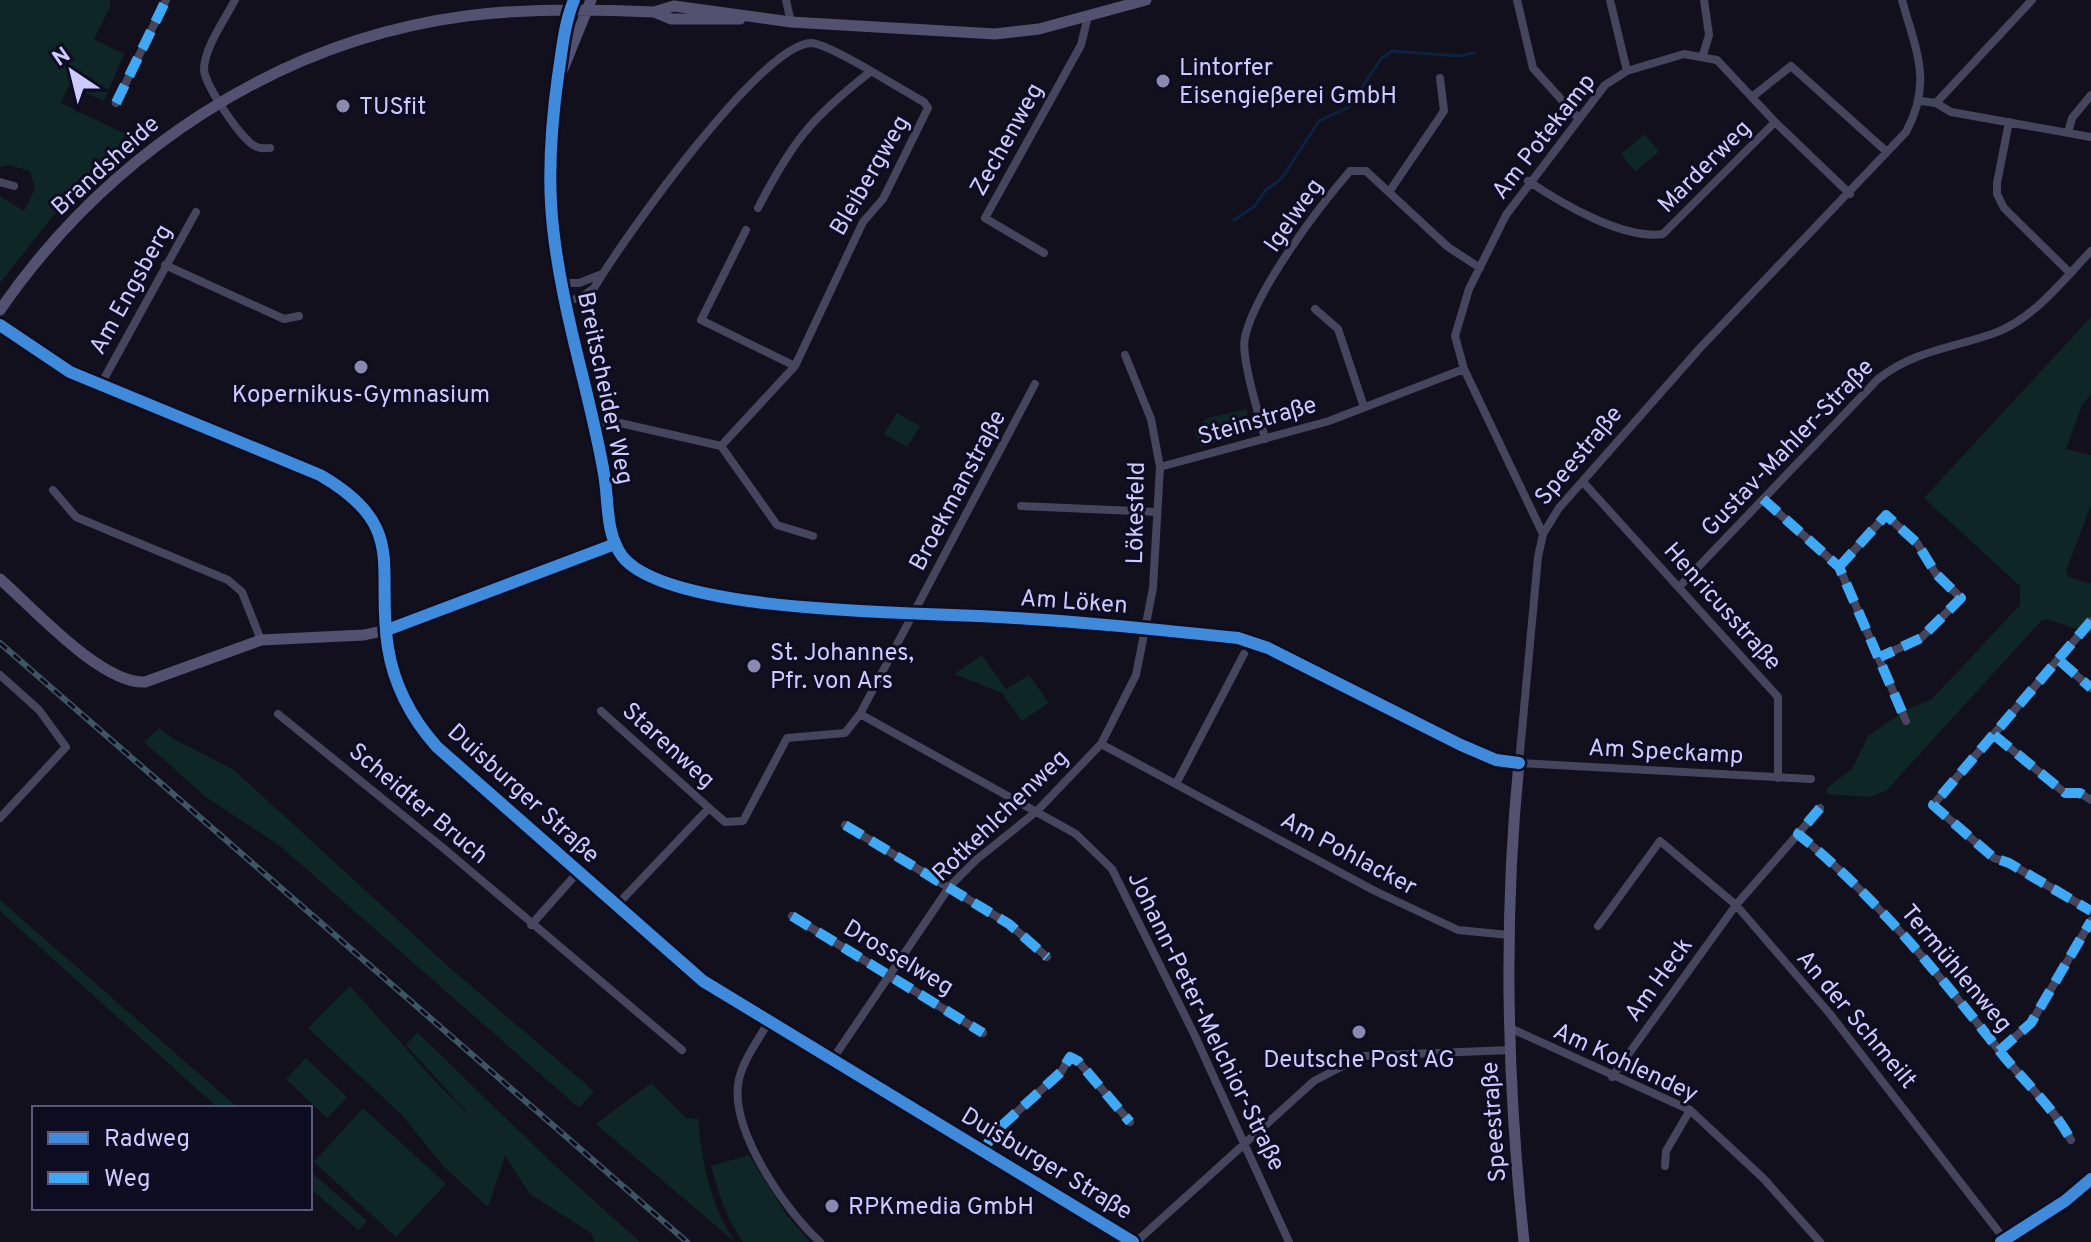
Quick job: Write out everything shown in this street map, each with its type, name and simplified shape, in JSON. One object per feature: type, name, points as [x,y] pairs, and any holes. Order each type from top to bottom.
[{"type":"street","points":[[116,103],[166,0]]},
{"type":"street","points":[[235,0],[207,57],[204,71],[219,102],[247,141],[257,147],[270,148]]},
{"type":"street","points":[[611,0],[623,10]]},
{"type":"street","points":[[786,0],[791,22]]},
{"type":"street","name":"Brandsheide","points":[[0,310],[40,258],[95,197],[139,159],[219,102],[320,55],[409,28],[492,13],[589,5],[654,12],[674,6],[791,22],[995,34],[1039,29],[1146,0]]},
{"type":"street","points":[[1517,0],[1533,68],[1578,118]]},
{"type":"street","points":[[1610,0],[1627,71]]},
{"type":"street","points":[[1704,0],[1709,35],[1703,55],[1717,60],[1775,122],[1850,194]]},
{"type":"street","points":[[1902,0],[1921,69],[1921,101],[1936,103],[1951,112],[2091,137]]},
{"type":"street","points":[[1936,103],[2032,0]]},
{"type":"street","name":"Breitscheider Weg","points":[[572,5],[558,80],[548,175],[551,226],[615,544]]},
{"type":"street","name":"Breitscheider Weg","points":[[558,80],[589,5]]},
{"type":"street","name":"Zechenweg","points":[[1044,253],[985,218],[1081,45],[1088,16]]},
{"type":"street","name":"Bleibergweg","points":[[565,302],[582,297],[594,288],[711,125],[789,52],[814,43],[924,102],[927,114],[883,199],[857,234],[795,366],[721,446]]},
{"type":"street","name":"Am Potekamp","points":[[1543,534],[1464,369],[1455,336],[1469,289],[1506,215],[1528,181],[1605,85],[1627,71],[1684,54],[1703,55]]},
{"type":"street","points":[[1752,97],[1791,66],[1887,152]]},
{"type":"street","points":[[758,208],[789,149],[825,107],[870,72]]},
{"type":"street","points":[[1389,192],[1444,111],[1440,78]]},
{"type":"street","points":[[2068,133],[2072,118],[2091,95]]},
{"type":"street","name":"Speestraße","points":[[1524,1242],[1510,1050],[1510,858],[1543,534],[1559,508],[1700,348],[1906,132],[1921,101]]},
{"type":"street","name":"Marderweg","points":[[1528,181],[1563,204],[1613,225],[1651,236],[1663,234],[1775,122]]},
{"type":"street","points":[[2009,122],[1997,194],[2004,208],[2070,273]]},
{"type":"street","name":"Igelweg","points":[[1265,439],[1244,339],[1266,289],[1329,195],[1350,171],[1366,171],[1448,247],[1480,268]]},
{"type":"street","points":[[0,182],[14,186]]},
{"type":"street","name":"Am Engsberg","points":[[100,386],[196,212]]},
{"type":"street","points":[[746,230],[701,320],[795,366]]},
{"type":"street","name":"Gustav-Mahler-Straße","points":[[1679,587],[1893,367],[1937,348],[1994,334],[2017,322],[2091,251]]},
{"type":"street","points":[[165,265],[284,319],[299,316]]},
{"type":"street","points":[[561,283],[579,283],[603,273]]},
{"type":"street","points":[[1315,309],[1338,329],[1364,407]]},
{"type":"street","name":"Duisburger Straße","points":[[0,325],[66,370],[320,475],[352,496],[364,510],[382,543],[387,566],[388,648],[399,685],[424,732],[703,981],[1134,1242]]},
{"type":"street","name":"Lökesfeld","points":[[1125,355],[1151,419],[1160,467],[1153,588],[1146,629]]},
{"type":"street","name":"Steinstraße","points":[[1160,467],[1265,439],[1364,407],[1464,369]]},
{"type":"street","name":"Broekmanstraße","points":[[860,714],[1035,384]]},
{"type":"street","points":[[593,424],[620,423],[721,446],[777,525],[813,536]]},
{"type":"street","name":"Henricusstraße","points":[[1583,482],[1778,697],[1778,778]]},
{"type":"street","points":[[53,490],[76,517],[228,580],[242,592],[261,640]]},
{"type":"street","points":[[1763,499],[1839,567],[1906,721]]},
{"type":"street","points":[[1021,506],[1157,512]]},
{"type":"street","points":[[1839,567],[1886,515],[1917,543],[1936,574],[1961,598],[1921,638],[1880,657]]},
{"type":"street","points":[[0,579],[77,647],[116,676],[134,682],[163,677],[261,640],[364,635],[387,630],[615,544]]},
{"type":"street","name":"Am Löken","points":[[615,544],[632,566],[666,584],[777,605],[1146,629],[1250,641],[1461,745],[1496,760],[1519,763]]},
{"type":"street","points":[[2091,621],[2060,661],[1933,805],[1994,858],[2009,863],[2091,911]]},
{"type":"street","name":"Rotkehlchenweg","points":[[832,1060],[888,972],[950,886],[985,851],[1037,811],[1101,744],[1136,675],[1146,629]]},
{"type":"street","points":[[1176,784],[1244,654]]},
{"type":"street","points":[[2060,661],[2091,688]]},
{"type":"street","points":[[0,675],[39,710],[65,743],[64,751],[0,818]]},
{"type":"street","name":"Starenweg","points":[[601,711],[709,808]]},
{"type":"street","name":"Scheidter Bruch","points":[[278,714],[442,847],[682,1050]]},
{"type":"street","points":[[617,905],[709,808],[725,822],[743,821],[787,738],[845,733],[860,714]]},
{"type":"street","name":"Johann-Peter-Melchior-Straße","points":[[860,714],[1076,834],[1112,869],[1141,924],[1289,1242]]},
{"type":"street","points":[[1994,735],[2065,793],[2080,793],[2091,800]]},
{"type":"street","name":"Am Pohlacker","points":[[1101,744],[1375,891],[1458,930],[1509,935]]},
{"type":"street","name":"Am Speckamp","points":[[1519,763],[1811,779]]},
{"type":"street","points":[[1736,905],[1820,808]]},
{"type":"street","points":[[845,825],[950,886],[1021,933],[1047,957]]},
{"type":"street","name":"Termühlenweg","points":[[1798,834],[1846,873],[1892,919],[1999,1051],[2060,1119],[2071,1140]]},
{"type":"street","name":"An der Schmeilt","points":[[1598,926],[1660,841],[1736,905],[1877,1070],[2003,1241]]},
{"type":"street","points":[[531,925],[579,871]]},
{"type":"street","name":"Am Heck","points":[[1612,1077],[1736,905]]},
{"type":"street","name":"Drosselweg","points":[[792,916],[983,1033]]},
{"type":"street","points":[[1999,1051],[2031,1023],[2091,921]]},
{"type":"street","points":[[768,1023],[739,1079],[739,1099],[750,1142],[766,1173],[787,1205],[820,1242]]},
{"type":"street","name":"Am Kohlendey","points":[[1510,1028],[1690,1110],[1764,1179],[1820,1242]]},
{"type":"street","points":[[1134,1242],[1314,1081],[1362,1056],[1510,1050]]},
{"type":"street","points":[[983,1150],[1026,1100],[1061,1072],[1070,1057],[1078,1061],[1130,1122]]},
{"type":"street","points":[[1665,1166],[1666,1151],[1690,1110]]},
{"type":"street","points":[[2003,1241],[2065,1201],[2091,1179]]},
{"type":"green space","points":[[0,0],[110,0],[110,7],[94,39],[124,54],[104,101],[69,86],[61,103],[142,142],[53,216],[0,283],[0,196],[24,211],[35,189],[30,171],[9,165],[0,167]]},
{"type":"green space","points":[[1645,134],[1659,152],[1635,171],[1621,154]]},
{"type":"green space","points":[[2091,317],[2091,394],[2082,405],[2066,449],[2091,455],[2091,505],[2066,571],[2069,577],[2091,584],[2091,634],[2047,619],[2041,621],[1886,791],[1869,797],[1826,794],[1827,788],[1852,769],[1868,736],[1906,710],[1932,699],[2020,605],[2020,586],[1924,498]]},
{"type":"green space","points":[[1247,409],[1248,434],[1200,447],[1194,429],[1208,418]]},
{"type":"green space","points":[[897,413],[920,426],[907,447],[884,434]]},
{"type":"green space","points":[[982,655],[1006,689],[1029,675],[1049,703],[1022,721],[1002,693],[954,674]]},
{"type":"green space","points":[[159,728],[234,770],[450,968],[594,1091],[579,1108],[279,845],[206,797],[144,742]]},
{"type":"green space","points":[[0,900],[237,1106],[216,1106],[0,911]]},
{"type":"green space","points":[[350,986],[476,1122],[406,1045],[417,1032],[551,1162],[640,1242],[594,1242],[592,1234],[529,1193],[505,1156],[488,1207],[443,1166],[402,1115],[308,1028]]},
{"type":"green space","points":[[306,1058],[347,1097],[327,1118],[286,1079]]},
{"type":"green space","points":[[651,1083],[686,1118],[698,1119],[709,1183],[719,1213],[735,1242],[596,1124]]},
{"type":"green space","points":[[363,1108],[446,1184],[396,1237],[314,1162]]},
{"type":"green space","points":[[749,1155],[786,1214],[810,1242],[743,1242],[720,1196],[711,1166]]},
{"type":"green space","points":[[312,1173],[367,1221],[358,1230],[312,1190]]},
{"type":"waterway","points":[[1234,220],[1255,206],[1265,191],[1282,178],[1319,121],[1349,107],[1381,59],[1392,51],[1459,56],[1474,53]]},
{"type":"railway","points":[[0,643],[687,1242]]},
{"type":"marked path","points":[[116,103],[166,0]]},
{"type":"marked path","points":[[1763,499],[1839,567],[1906,721]]},
{"type":"marked path","points":[[1839,567],[1886,515],[1917,543],[1936,574],[1961,598],[1921,638],[1880,657]]},
{"type":"marked path","points":[[2091,621],[1933,805],[1994,858],[2009,863],[2091,911]]},
{"type":"marked path","points":[[2060,661],[2091,688]]},
{"type":"marked path","points":[[1994,735],[2065,793],[2080,793],[2091,800]]},
{"type":"marked path","points":[[1820,808],[1798,834],[1853,883],[1904,936],[2046,1104],[2071,1140]]},
{"type":"marked path","points":[[845,825],[1009,924],[1047,957]]},
{"type":"marked path","points":[[792,916],[983,1033]]},
{"type":"marked path","points":[[1999,1051],[2031,1023],[2091,921]]},
{"type":"marked path","points":[[983,1150],[997,1130],[1061,1072],[1070,1057],[1078,1061],[1130,1122]]},
{"type":"cycle path","points":[[574,0],[564,38],[554,112],[551,206],[558,266],[601,456],[610,527],[622,556],[647,575],[686,589],[735,599],[846,610],[1076,622],[1238,638],[1268,648],[1461,745],[1496,760],[1519,763]]},
{"type":"cycle path","points":[[0,325],[70,372],[320,475],[348,494],[367,513],[378,531],[385,571],[388,648],[395,675],[412,713],[437,747],[703,981],[1133,1242]]},
{"type":"cycle path","points":[[387,630],[615,544]]},
{"type":"cycle path","points":[[2001,1242],[2065,1201],[2091,1179]]},
{"type":"place","name":"Lintorfer Eisengießerei GmbH","points":[[1163,81]]},
{"type":"place","name":"TUSfit","points":[[343,106]]},
{"type":"place","name":"Kopernikus-Gymnasium","points":[[361,367]]},
{"type":"place","name":"St. Johannes, Pfr. von Ars","points":[[754,666]]},
{"type":"place","name":"Deutsche Post AG","points":[[1359,1032]]},
{"type":"place","name":"RPKmedia GmbH","points":[[832,1206]]}]
